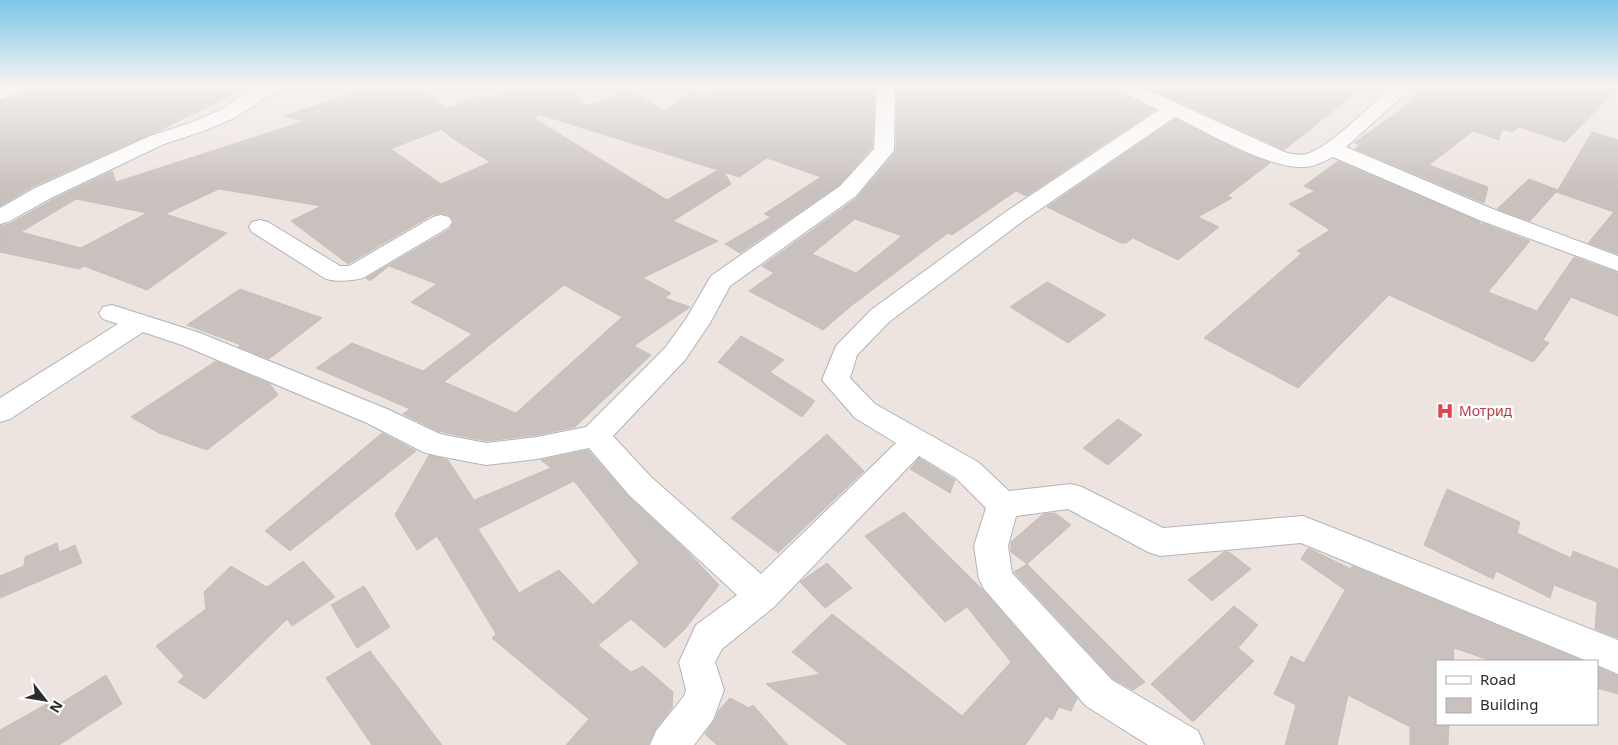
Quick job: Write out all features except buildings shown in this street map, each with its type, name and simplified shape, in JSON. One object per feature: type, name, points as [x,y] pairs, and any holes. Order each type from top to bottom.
[{"type":"street","points":[[0,218],[43,193],[157,140],[197,128],[215,120]]},
{"type":"street","points":[[112,313],[191,339],[368,412],[434,444],[486,454],[537,448],[595,436],[676,354],[697,323],[720,281],[848,191],[884,150],[885,120]]},
{"type":"street","points":[[1003,505],[967,470],[865,411],[836,380],[845,352],[880,316],[1015,216],[1157,120]]},
{"type":"street","points":[[1196,120],[1277,157],[1296,162],[1310,162],[1332,149],[1366,120]]},
{"type":"street","points":[[1332,149],[1488,216],[1618,264]]},
{"type":"street","points":[[260,227],[335,274],[354,273],[441,222]]},
{"type":"street","points":[[0,412],[140,322]]},
{"type":"street","points":[[595,436],[640,486],[762,596]]},
{"type":"street","points":[[670,745],[699,707],[705,690],[697,662],[710,637],[762,596],[916,440]]},
{"type":"street","points":[[1003,505],[1072,496],[1160,542],[1303,529],[1618,657]]},
{"type":"street","points":[[1003,505],[991,546],[996,579],[1098,693],[1184,745]]},
{"type":"place","name":"Мотрид","points":[[1445,411]]}]
